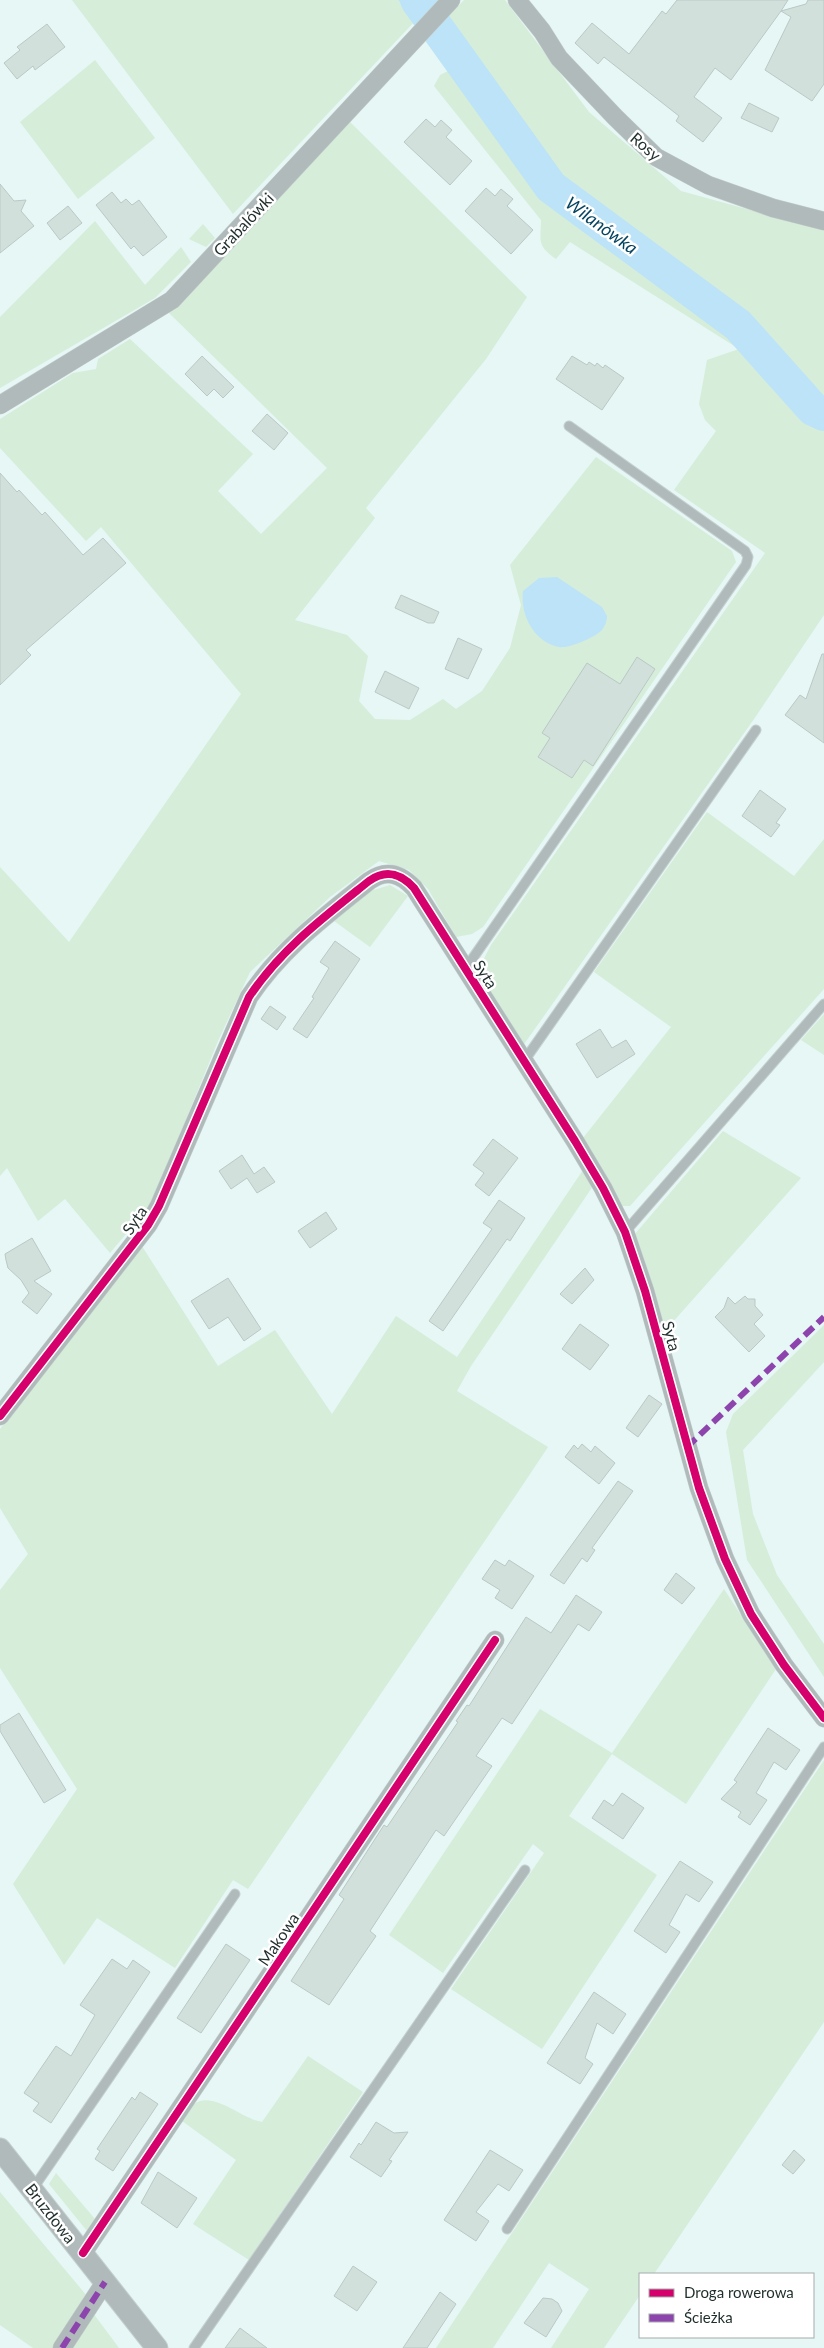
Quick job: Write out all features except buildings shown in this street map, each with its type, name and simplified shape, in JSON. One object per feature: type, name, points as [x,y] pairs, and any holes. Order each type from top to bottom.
[{"type":"street","name":"Rosy","points":[[518,0],[542,31],[559,58],[615,118],[656,157],[708,185],[773,208],[824,221]]},
{"type":"street","name":"Grabalówki","points":[[0,405],[172,300],[447,4]]},
{"type":"street","name":"Syta","points":[[0,1416],[148,1225],[159,1206],[250,998],[279,957],[377,875],[389,873],[406,879],[414,888],[466,968],[575,1141],[603,1188],[625,1232],[645,1291],[699,1488],[725,1559],[751,1614],[784,1666],[824,1718]]},
{"type":"street","name":"Makowa","points":[[82,2254],[495,1640]]},
{"type":"street","name":"Bruzdowa","points":[[0,2149],[157,2348]]},
{"type":"street","points":[[62,2348],[105,2282]]},
{"type":"lane","points":[[466,968],[740,573],[748,558],[745,551],[569,426]]},
{"type":"lane","points":[[524,1061],[756,730]]},
{"type":"lane","points":[[625,1232],[824,1004]]},
{"type":"lane","points":[[507,2229],[824,1747]]},
{"type":"lane","points":[[194,2348],[525,1870]]},
{"type":"lane","points":[[32,2190],[235,1894]]},
{"type":"green space","points":[[72,0],[398,0],[416,20],[233,214]]},
{"type":"green space","points":[[464,0],[505,0],[589,112],[681,191],[824,230],[824,615],[754,719],[522,1047],[477,972],[491,945],[765,553],[674,490],[716,431],[705,420],[699,404],[707,360],[739,349],[570,242],[556,259],[545,250],[540,238],[541,220],[434,86],[440,75],[450,70],[425,40]]},
{"type":"green space","points":[[95,60],[155,138],[78,199],[20,122]]},
{"type":"green space","points":[[350,122],[527,297],[486,359],[366,508],[375,518],[295,620],[347,635],[368,656],[359,701],[375,719],[410,720],[443,699],[456,709],[482,691],[510,648],[521,605],[510,565],[596,457],[732,551],[736,562],[483,927],[472,934],[456,937],[428,889],[409,870],[379,861],[330,897],[250,972],[218,1041],[152,1203],[110,1253],[65,1199],[38,1221],[7,1168],[0,1176],[0,867],[69,942],[241,694],[101,527],[86,541],[0,448],[0,419],[73,373],[96,369],[98,359],[130,339],[253,454],[218,491],[261,534],[327,468],[168,312]]},
{"type":"green space","points":[[95,221],[145,285],[181,247],[191,262],[155,298],[0,388],[0,317]]},
{"type":"green space","points":[[203,224],[215,238],[206,247],[189,239]]},
{"type":"green space","points":[[707,812],[794,876],[824,839],[824,989],[630,1206],[621,1206],[583,1138],[671,1027],[594,972]]},
{"type":"green space","points":[[390,885],[408,896],[370,947],[334,921],[367,892]]},
{"type":"green space","points":[[824,1014],[824,1055],[801,1040]]},
{"type":"green space","points":[[723,1131],[801,1178],[663,1333],[634,1235]]},
{"type":"green space","points":[[583,1170],[593,1186],[471,1366],[457,1391],[548,1447],[248,1889],[233,1880],[175,1968],[97,1918],[64,1965],[13,1884],[77,1789],[0,1668],[0,1590],[28,1554],[0,1508],[0,1429],[140,1243],[218,1366],[275,1330],[332,1414],[396,1316],[457,1357]]},
{"type":"green space","points":[[824,1325],[824,1362],[743,1450],[753,1514],[777,1575],[824,1644],[824,1677],[747,1560],[726,1432],[733,1414]]},
{"type":"green space","points":[[724,1589],[776,1669],[686,1804],[612,1754],[569,1816],[657,1875],[542,2049],[451,1989],[544,1853],[533,1844],[443,1973],[389,1935],[540,1709],[612,1753]]},
{"type":"green space","points":[[824,1760],[824,2022],[655,2273],[639,2273],[639,2296],[604,2348],[551,2348],[589,2289],[549,2263],[493,2348],[436,2348]]},
{"type":"green space","points":[[308,2056],[363,2092],[249,2260],[193,2224],[236,2160],[182,2121],[191,2106],[201,2101],[209,2100],[262,2122]]},
{"type":"green space","points":[[56,2173],[95,2219],[87,2231],[49,2184]]},
{"type":"green space","points":[[0,2192],[87,2296],[56,2348],[33,2348],[0,2325]]},
{"type":"green space","points":[[93,2313],[119,2348],[70,2348]]},
{"type":"water","points":[[398,0],[434,0],[434,1],[416,20]]},
{"type":"water","points":[[557,577],[602,607],[607,616],[605,625],[599,633],[582,642],[563,647],[542,640],[530,626],[526,618],[523,600],[523,591],[539,578]]},
{"type":"waterway","name":"Wilanówka","points":[[417,0],[551,187],[738,325],[813,409],[824,414]]},
{"type":"marked path","points":[[687,1447],[824,1317]]},
{"type":"marked path","points":[[62,2348],[105,2282]]},
{"type":"cycle path","points":[[0,1416],[148,1225],[159,1206],[249,997],[261,980],[304,934],[369,881],[381,875],[393,874],[414,888],[603,1188],[625,1232],[645,1291],[699,1488],[725,1559],[751,1614],[784,1665],[824,1718]]},
{"type":"cycle path","points":[[83,2253],[495,1640]]}]
